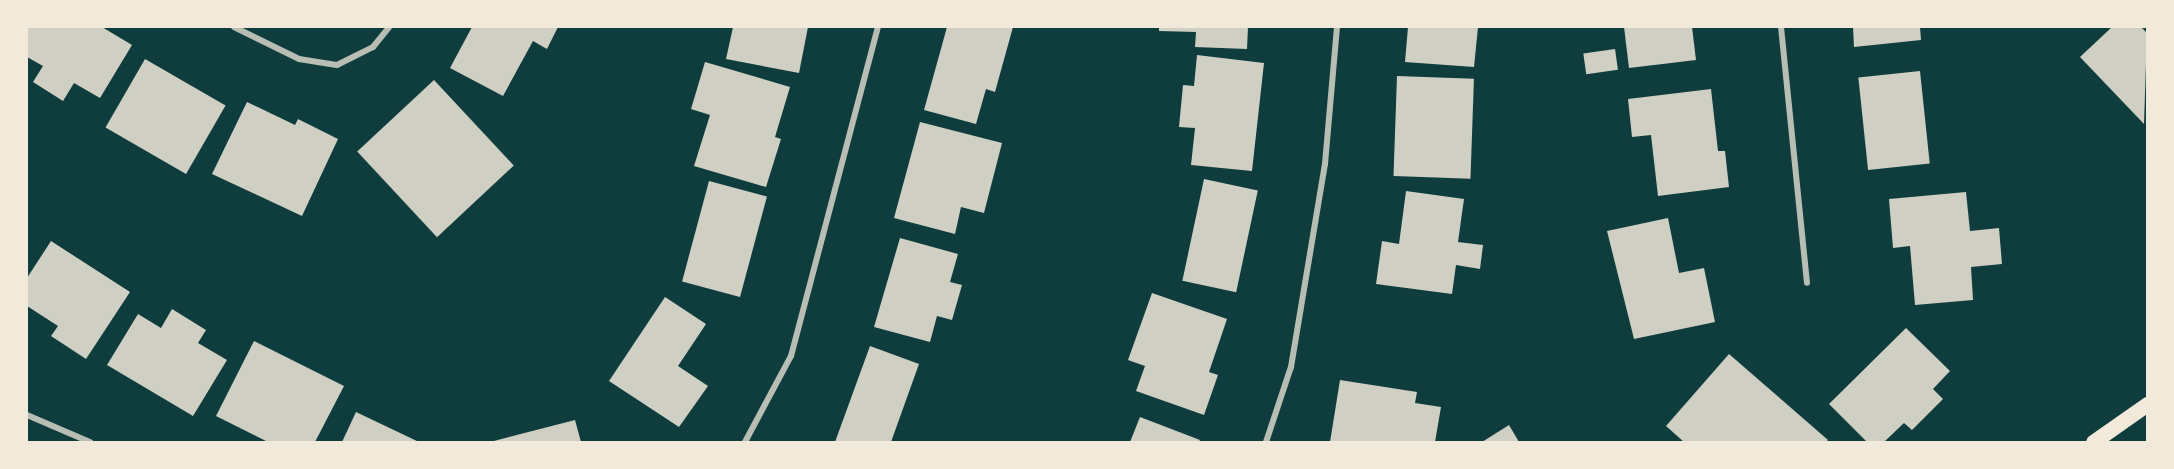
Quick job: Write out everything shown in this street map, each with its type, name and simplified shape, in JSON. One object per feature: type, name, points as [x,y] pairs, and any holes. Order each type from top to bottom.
[{"type":"main road","points":[[2093,442],[2147,404]]},
{"type":"street","points":[[234,27],[298,59],[337,65],[373,47],[389,27]]},
{"type":"street","points":[[745,442],[791,356],[878,27]]},
{"type":"street","points":[[1266,442],[1292,367],[1325,164],[1337,27]]},
{"type":"street","points":[[1781,27],[1806,283]]},
{"type":"street","points":[[27,415],[90,442]]},
{"type":"building","points":[[27,27],[102,27],[132,45],[100,98],[74,83],[63,101],[33,82],[43,66],[27,57]]},
{"type":"building","points":[[472,27],[558,27],[547,49],[533,41],[503,96],[450,68]]},
{"type":"building","points":[[733,27],[808,27],[799,73],[726,59]]},
{"type":"building","points":[[947,27],[1013,27],[995,92],[986,89],[976,124],[924,110]]},
{"type":"building","points":[[1159,27],[1248,27],[1247,49],[1195,47],[1196,32],[1159,31]]},
{"type":"building","points":[[1408,27],[1478,27],[1474,67],[1405,62]]},
{"type":"building","points":[[1624,27],[1692,27],[1696,60],[1629,68]]},
{"type":"building","points":[[1853,27],[1920,27],[1921,40],[1854,47]]},
{"type":"building","points":[[2112,27],[2141,27],[2147,33],[2144,124],[2080,57]]},
{"type":"building","points":[[1615,49],[1618,70],[1586,74],[1583,53]]},
{"type":"building","points":[[1197,55],[1264,63],[1252,171],[1191,165],[1195,128],[1179,127],[1183,85],[1194,86]]},
{"type":"building","points":[[145,59],[226,106],[186,174],[106,127]]},
{"type":"building","points":[[705,62],[790,87],[775,137],[781,139],[766,187],[694,166],[710,115],[691,109]]},
{"type":"building","points":[[1920,71],[1930,163],[1868,170],[1858,77]]},
{"type":"building","points":[[1397,76],[1474,79],[1470,179],[1394,176]]},
{"type":"building","points":[[434,80],[514,166],[437,237],[357,152]]},
{"type":"building","points":[[1711,89],[1718,151],[1725,151],[1729,187],[1658,196],[1651,135],[1632,137],[1628,99]]},
{"type":"building","points":[[247,102],[295,125],[298,119],[338,139],[302,216],[212,174]]},
{"type":"building","points":[[920,122],[1002,143],[984,213],[961,207],[955,234],[894,218]]},
{"type":"building","points":[[1204,179],[1258,190],[1236,292],[1182,281]]},
{"type":"building","points":[[709,181],[767,197],[740,297],[682,281]]},
{"type":"building","points":[[1406,191],[1464,199],[1458,242],[1483,245],[1480,269],[1456,265],[1452,294],[1376,284],[1382,241],[1399,244]]},
{"type":"building","points":[[1966,192],[1970,231],[1999,228],[2002,264],[1971,267],[1973,300],[1915,305],[1910,246],[1893,248],[1889,199]]},
{"type":"building","points":[[1668,218],[1679,273],[1704,268],[1715,322],[1634,339],[1607,231]]},
{"type":"building","points":[[900,238],[958,254],[950,282],[962,285],[952,320],[937,316],[930,342],[874,327]]},
{"type":"building","points":[[51,241],[130,292],[86,359],[51,336],[58,326],[27,306],[27,278]]},
{"type":"building","points":[[1152,293],[1227,319],[1209,372],[1218,375],[1204,415],[1136,391],[1145,366],[1128,360]]},
{"type":"building","points":[[665,297],[706,324],[678,366],[708,386],[679,427],[609,381]]},
{"type":"building","points":[[172,309],[206,330],[198,343],[227,360],[193,416],[107,365],[138,314],[161,328]]},
{"type":"building","points":[[1906,328],[1950,371],[1933,389],[1943,399],[1912,430],[1904,423],[1884,442],[1867,442],[1829,404]]},
{"type":"building","points":[[254,341],[344,386],[315,442],[268,442],[216,416]]},
{"type":"building","points":[[870,346],[919,364],[891,442],[835,442]]},
{"type":"building","points":[[1729,354],[1828,440],[1826,442],[1684,442],[1666,426]]},
{"type":"building","points":[[1340,380],[1417,392],[1415,403],[1441,407],[1435,442],[1330,442]]},
{"type":"building","points":[[356,412],[419,442],[342,442]]},
{"type":"building","points":[[1140,417],[1200,440],[1199,442],[1130,442]]},
{"type":"building","points":[[575,420],[581,442],[494,442],[494,441]]},
{"type":"building","points":[[1509,425],[1519,442],[1482,442]]}]
